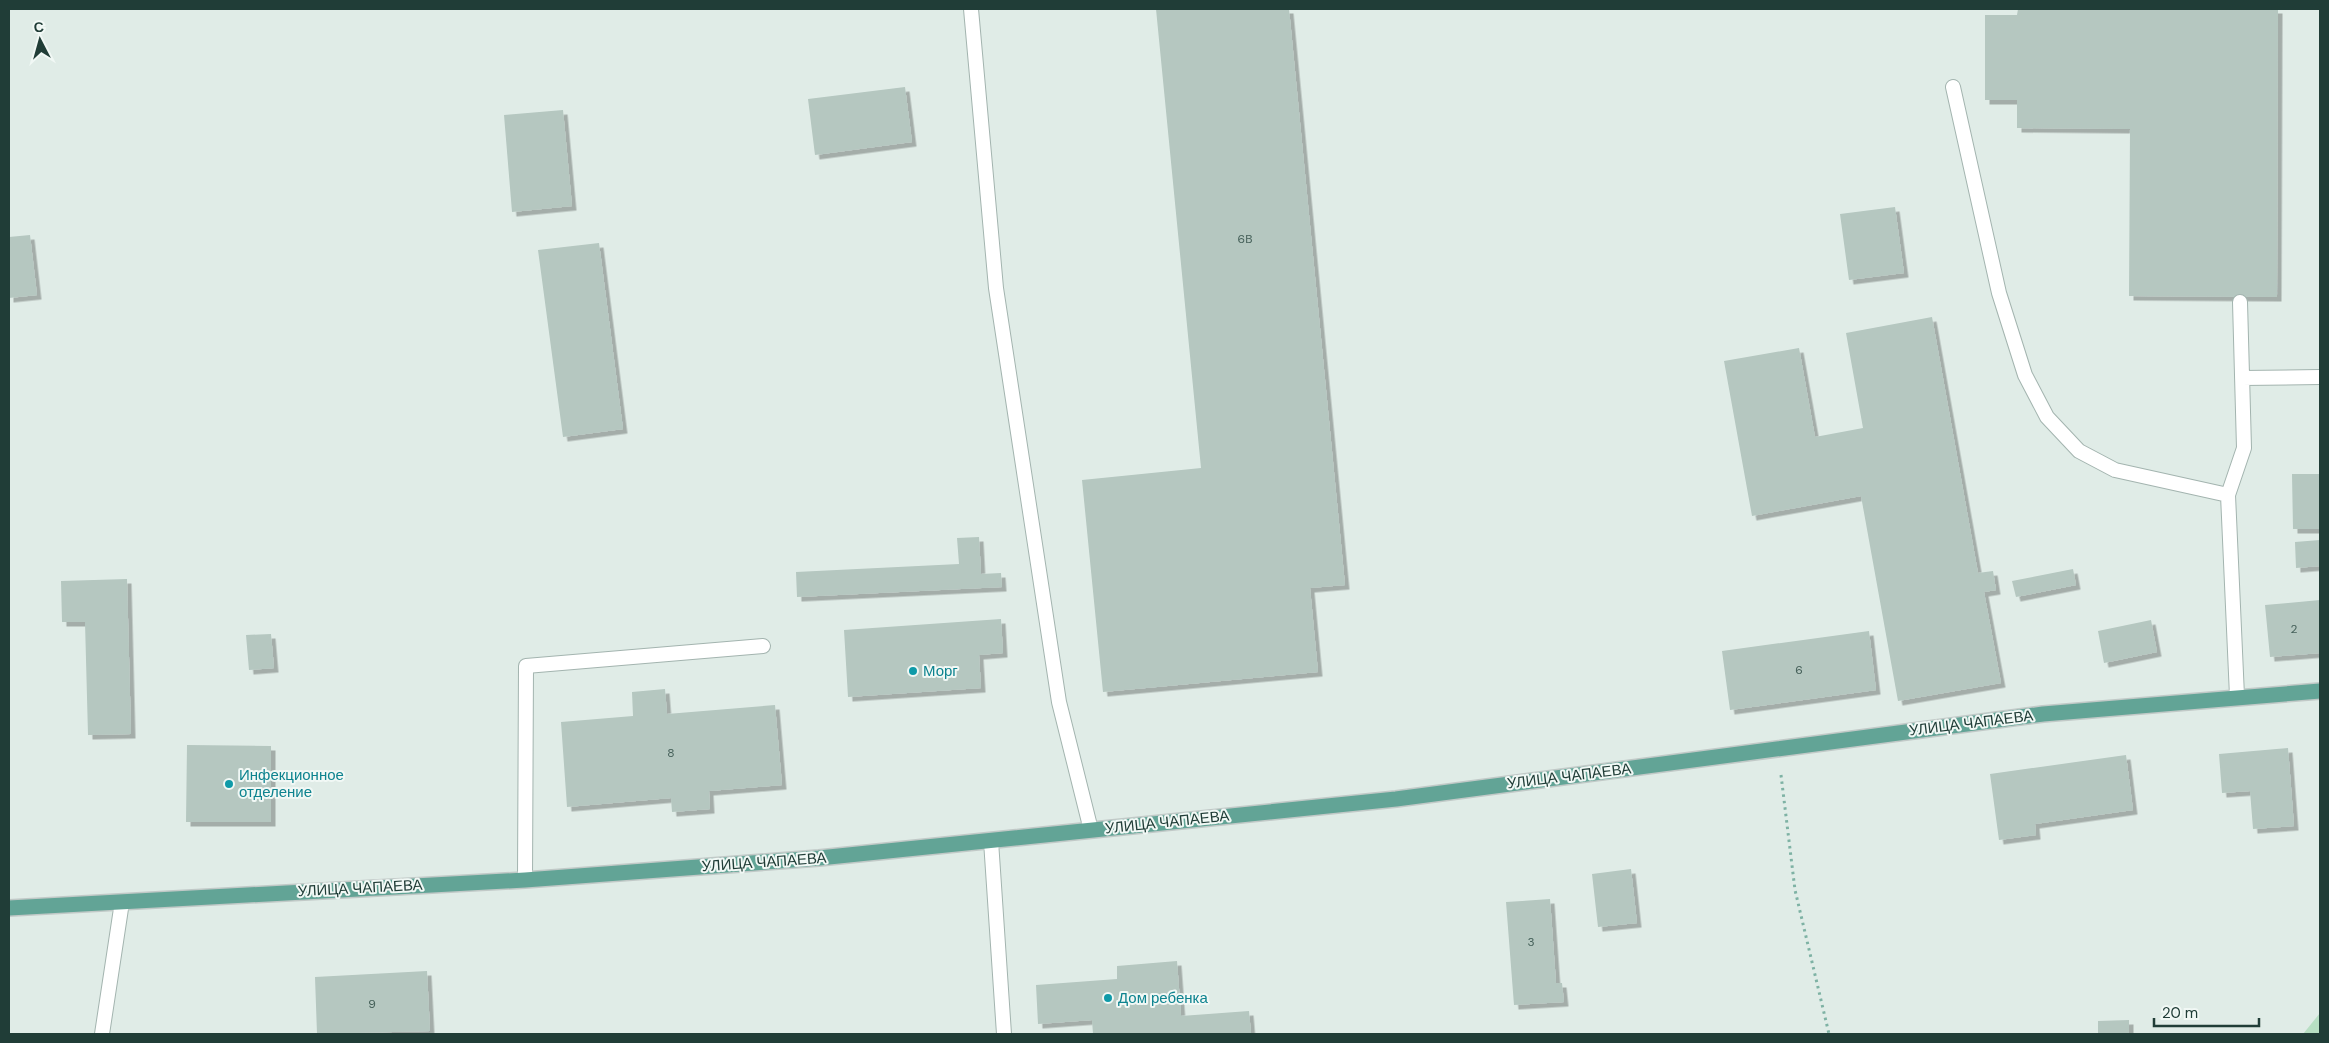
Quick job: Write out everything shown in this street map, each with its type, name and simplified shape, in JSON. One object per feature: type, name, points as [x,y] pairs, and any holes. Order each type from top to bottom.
[{"type":"main road","name":"УЛИЦА ЧАПАЕВА","points":[[9,908],[526,880],[819,858],[1396,799],[2043,714],[2237,696],[2320,691]]},
{"type":"lane","points":[[970,9],[996,288],[1059,702],[1091,830]]},
{"type":"lane","points":[[1953,87],[1999,293],[2025,375],[2047,417],[2079,450],[2115,470],[2228,495]]},
{"type":"lane","points":[[2237,696],[2228,495],[2244,448],[2240,302]]},
{"type":"lane","points":[[2242,378],[2320,377]]},
{"type":"lane","points":[[526,880],[526,666],[763,646]]},
{"type":"lane","points":[[991,841],[1004,1034]]},
{"type":"lane","points":[[102,1034],[122,902]]},
{"type":"path","points":[[1777,749],[1795,890],[1829,1034]]},
{"type":"green space","points":[[2320,1013],[2320,1034],[2303,1034]]},
{"type":"building","points":[[1156,9],[1289,9],[1345,585],[1310,588],[1318,672],[1103,692],[1082,480],[1201,468]]},
{"type":"building","points":[[2018,9],[2278,9],[2277,297],[2129,296],[2130,129],[2017,128],[2017,100],[1985,100],[1985,15],[2017,15]]},
{"type":"building","points":[[905,87],[912,142],[815,155],[808,99]]},
{"type":"building","points":[[563,110],[572,206],[512,212],[504,115]]},
{"type":"building","points":[[1895,207],[1904,273],[1849,280],[1840,214]]},
{"type":"building","points":[[30,235],[37,295],[9,298],[9,237]]},
{"type":"building","points":[[599,243],[623,429],[563,437],[538,250]]},
{"type":"building","points":[[1932,317],[1978,573],[1993,571],[1996,590],[1984,592],[2001,683],[1898,701],[1861,496],[1752,516],[1724,361],[1799,348],[1815,437],[1863,428],[1846,333]]},
{"type":"building","points":[[2292,474],[2320,474],[2320,529],[2293,529]]},
{"type":"building","points":[[979,537],[981,574],[1001,573],[1002,587],[797,597],[796,572],[959,564],[957,538]]},
{"type":"building","points":[[2320,540],[2320,566],[2296,568],[2295,542]]},
{"type":"building","points":[[2073,569],[2076,585],[2016,597],[2012,581]]},
{"type":"building","points":[[127,579],[131,734],[88,735],[85,622],[62,622],[61,581]]},
{"type":"building","points":[[2320,600],[2320,653],[2270,657],[2265,605]]},
{"type":"building","name":"Морг","points":[[1001,619],[1003,653],[979,655],[981,688],[848,697],[844,630]]},
{"type":"building","points":[[2151,620],[2157,652],[2104,663],[2098,631]]},
{"type":"building","points":[[1869,631],[1876,690],[1730,710],[1722,651]]},
{"type":"building","points":[[271,634],[274,668],[249,670],[246,635]]},
{"type":"building","points":[[665,689],[667,714],[775,705],[782,785],[709,791],[710,809],[672,812],[671,798],[567,807],[561,722],[633,716],[632,692]]},
{"type":"building","name":"Инфекционное отделение","points":[[187,745],[271,746],[271,822],[186,822]]},
{"type":"building","points":[[2288,748],[2294,826],[2253,829],[2250,791],[2222,793],[2219,754]]},
{"type":"building","points":[[2126,755],[2133,810],[2035,824],[2036,835],[1999,840],[1990,774]]},
{"type":"building","points":[[1631,869],[1637,923],[1598,927],[1592,874]]},
{"type":"building","points":[[1550,899],[1556,983],[1562,983],[1564,1002],[1514,1005],[1506,902]]},
{"type":"building","name":"Дом ребенка","points":[[1177,961],[1181,1016],[1249,1011],[1251,1034],[1093,1034],[1092,1020],[1038,1024],[1036,985],[1117,979],[1117,966]]},
{"type":"building","points":[[427,971],[430,1031],[317,1034],[315,977]]},
{"type":"building","points":[[2129,1020],[2129,1034],[2098,1034],[2098,1021]]},
{"type":"place","name":"Морг","points":[[913,671]]},
{"type":"place","name":"Инфекционное отделение","points":[[229,784]]},
{"type":"place","name":"Дом ребенка","points":[[1108,998]]}]
